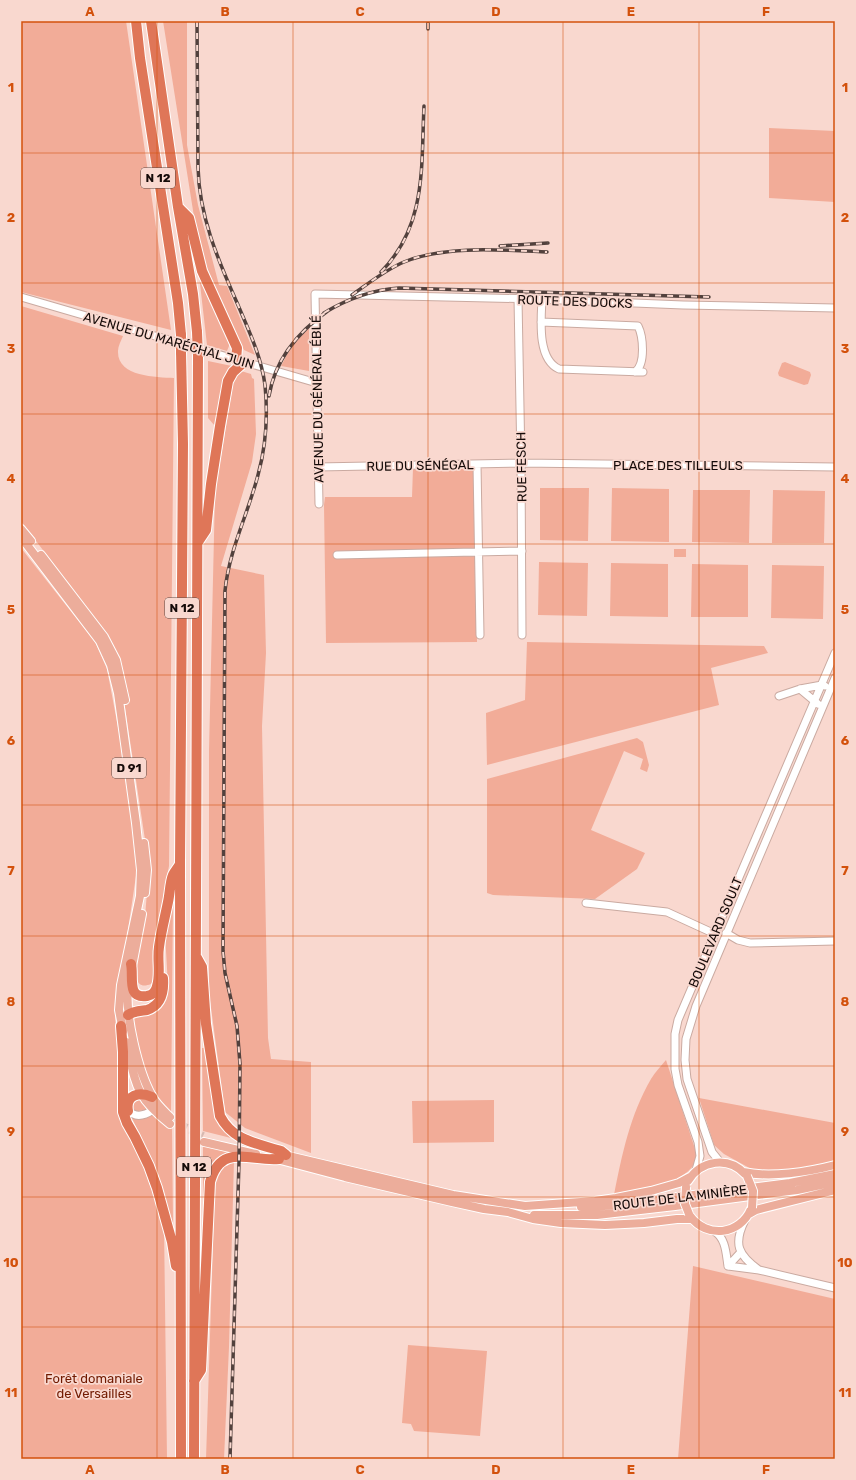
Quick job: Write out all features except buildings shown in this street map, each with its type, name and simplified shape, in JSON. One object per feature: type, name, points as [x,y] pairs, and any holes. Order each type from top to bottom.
[{"type":"highway","name":"N 12","points":[[136,21],[140,58],[178,303],[182,352],[183,452],[180,864],[181,1459]]},
{"type":"highway","name":"N 12","points":[[150,21],[178,207],[193,294],[198,356],[194,1459]]},
{"type":"highway","points":[[178,207],[189,218],[202,271],[237,348],[240,361],[228,381],[213,470],[206,530],[198,542]]},
{"type":"highway","points":[[132,964],[133,971],[131,986],[133,990],[137,994],[143,996],[149,996],[154,993],[158,982],[159,947],[173,875],[180,864]]},
{"type":"highway","points":[[128,1015],[156,1006],[161,999],[164,991],[162,934]]},
{"type":"highway","points":[[194,1381],[201,1370],[210,1182],[213,1173],[218,1165],[230,1157],[244,1156],[272,1160],[283,1157],[281,1151],[237,1136],[226,1127],[220,1116],[206,1024],[202,967],[195,953]]},
{"type":"highway","points":[[121,1026],[123,1052],[123,1112],[149,1166],[157,1188],[172,1242],[175,1263],[180,1276]]},
{"type":"highway","points":[[135,1137],[127,1104],[129,1099],[140,1094],[152,1097]]},
{"type":"main road","name":"D 91","points":[[21,529],[104,637],[116,660],[123,688],[147,870],[145,894],[127,999],[128,1015],[140,1067],[152,1097],[170,1121],[153,1110],[140,1094],[132,1070],[121,1026],[119,1010],[121,985],[140,896],[141,870],[118,692],[111,666],[100,641],[21,537]]},
{"type":"main road","points":[[121,1026],[128,1015]]},
{"type":"main road","points":[[204,1139],[453,1195],[524,1206],[616,1198],[651,1191],[679,1183],[690,1177]]},
{"type":"main road","points":[[283,1157],[345,1177],[533,1219],[561,1223],[605,1225],[644,1223],[691,1217]]},
{"type":"main road","points":[[749,1214],[753,1192],[745,1174],[732,1164],[720,1162],[705,1165],[696,1170],[690,1177],[686,1187],[685,1204],[691,1217],[702,1227],[714,1231],[731,1230],[749,1214],[756,1210],[835,1190]]},
{"type":"main road","points":[[745,1174],[790,1173],[835,1165]]},
{"type":"main road","name":"ROUTE DE LA MINIÈRE","points":[[524,1206],[596,1207],[796,1182],[835,1174]]},
{"type":"main road","name":"ROUTE DE LA MINIÈRE","points":[[520,1215],[596,1214],[675,1206],[798,1190],[835,1182]]},
{"type":"street","name":"ROUTE DES DOCKS","points":[[315,294],[518,298],[697,305],[835,308]]},
{"type":"street","name":"AVENUE DU GÉNÉRAL ÉBLÉ","points":[[315,294],[319,504]]},
{"type":"street","name":"AVENUE DU MARÉCHAL JUIN","points":[[21,297],[317,383]]},
{"type":"street","name":"RUE FESCH","points":[[518,298],[522,635]]},
{"type":"street","points":[[542,299],[541,336],[547,359],[554,367],[559,369],[643,372]]},
{"type":"street","points":[[541,322],[638,326],[641,331],[643,345],[640,366],[635,372]]},
{"type":"street","name":"RUE DU SÉNÉGAL","points":[[318,466],[521,463]]},
{"type":"street","name":"PLACE DES TILLEULS","points":[[521,463],[835,467]]},
{"type":"street","points":[[477,464],[480,635]]},
{"type":"street","points":[[337,554],[522,551]]},
{"type":"street","name":"BOULEVARD SOULT","points":[[696,1170],[700,1156],[698,1142],[678,1085],[675,1069],[675,1034],[682,1009],[835,653]]},
{"type":"street","name":"BOULEVARD SOULT","points":[[720,1162],[712,1152],[706,1137],[687,1079],[685,1060],[686,1039],[693,1013],[726,933],[835,678]]},
{"type":"street","points":[[778,696],[800,689],[822,685],[831,688]]},
{"type":"street","points":[[800,689],[815,702],[821,705],[824,704]]},
{"type":"street","points":[[586,903],[667,912],[715,934]]},
{"type":"street","points":[[726,933],[738,940],[750,943],[835,941]]},
{"type":"street","points":[[128,1110],[132,1114],[140,1115],[147,1114],[153,1110]]},
{"type":"street","points":[[749,1214],[741,1228],[738,1246],[740,1253],[748,1262],[759,1270]]},
{"type":"street","points":[[714,1231],[723,1239],[728,1266]]},
{"type":"street","points":[[728,1266],[740,1253]]},
{"type":"street","points":[[728,1266],[759,1270],[835,1288]]},
{"type":"green space","points":[[21,21],[126,21],[171,330],[21,292]]},
{"type":"green space","points":[[163,21],[187,21],[187,145],[198,205],[219,285],[227,286],[255,355],[244,350],[218,298],[204,259],[195,223]]},
{"type":"green space","points":[[769,128],[835,131],[835,202],[769,198]]},
{"type":"green space","points":[[199,275],[231,341],[227,351],[207,345]]},
{"type":"green space","points":[[21,306],[123,336],[118,351],[119,360],[124,366],[139,374],[174,378],[169,866],[156,935],[154,980],[151,984],[146,985],[140,984],[135,977],[145,917],[149,866],[119,668],[107,635],[21,521]]},
{"type":"green space","points":[[309,328],[309,371],[281,366],[291,347]]},
{"type":"green space","points":[[208,361],[232,366],[228,372],[215,426],[208,418]]},
{"type":"green space","points":[[785,362],[810,372],[811,375],[808,384],[804,385],[779,376],[778,373],[782,363]]},
{"type":"green space","points":[[241,371],[251,374],[252,378],[254,379],[256,434],[252,462],[221,566],[264,575],[266,653],[262,726],[268,1038],[271,1059],[311,1062],[311,1153],[245,1128],[225,1112],[209,993],[209,751],[215,493],[234,378]]},
{"type":"green space","points":[[474,467],[477,642],[326,643],[325,497],[412,497],[413,468]]},
{"type":"green space","points":[[540,488],[589,488],[588,541],[540,540]]},
{"type":"green space","points":[[612,488],[669,489],[669,542],[611,541]]},
{"type":"green space","points":[[693,490],[750,490],[749,543],[692,542]]},
{"type":"green space","points":[[773,490],[825,491],[824,543],[772,543]]},
{"type":"green space","name":"Forêt domaniale de Versailles","points":[[21,548],[95,642],[107,669],[124,759],[137,869],[115,1017],[119,1060],[118,1091],[121,1120],[143,1166],[164,1225],[167,1459],[21,1459]]},
{"type":"green space","points":[[674,549],[686,549],[686,557],[674,557]]},
{"type":"green space","points":[[539,562],[588,563],[587,616],[538,615]]},
{"type":"green space","points":[[611,563],[668,564],[668,617],[610,616]]},
{"type":"green space","points":[[692,564],[748,565],[748,617],[691,617]]},
{"type":"green space","points":[[772,565],[824,566],[823,619],[771,618]]},
{"type":"green space","points":[[527,642],[764,646],[768,653],[711,668],[719,705],[487,765],[486,713],[525,700]]},
{"type":"green space","points":[[637,738],[643,742],[649,765],[647,772],[640,769],[643,759],[624,751],[591,830],[645,853],[637,869],[595,899],[493,895],[487,893],[487,779]]},
{"type":"green space","points":[[173,899],[171,1113],[155,1094],[147,1081],[131,1015],[165,997],[168,986],[165,933]]},
{"type":"green space","points":[[202,1048],[207,1048],[216,1108],[235,1139],[203,1131]]},
{"type":"green space","points":[[666,1060],[696,1152],[695,1163],[688,1171],[669,1182],[646,1189],[614,1195],[624,1150],[637,1107],[651,1079]]},
{"type":"green space","points":[[140,1096],[149,1108],[148,1110],[138,1111],[131,1109],[130,1103]]},
{"type":"green space","points":[[699,1098],[835,1123],[835,1161],[792,1170],[753,1170],[724,1154],[714,1145]]},
{"type":"green space","points":[[494,1100],[494,1142],[413,1143],[412,1101]]},
{"type":"green space","points":[[151,1114],[172,1128],[173,1222],[171,1223],[157,1173],[131,1116]]},
{"type":"green space","points":[[203,1143],[234,1151],[235,1154],[223,1156],[214,1163],[205,1230],[203,1230]]},
{"type":"green space","points":[[234,1160],[229,1347],[224,1459],[206,1459],[215,1181],[221,1167]]},
{"type":"green space","points":[[693,1266],[835,1299],[835,1459],[678,1459]]},
{"type":"green space","points":[[408,1345],[487,1351],[480,1436],[414,1431],[411,1424],[402,1423]]},
{"type":"tunnel","points":[[170,1117],[203,1136]]},
{"type":"railway","points":[[197,21],[198,167],[202,203],[211,238],[223,271],[258,354],[265,385],[266,408],[265,442],[261,464],[254,490],[230,561],[225,591],[223,951],[225,973],[237,1026],[240,1064],[239,1162],[230,1459]]},
{"type":"railway","points":[[428,21],[428,29]]},
{"type":"railway","points":[[381,272],[396,254],[407,235],[414,215],[419,194],[421,173],[424,106]]},
{"type":"railway","points":[[500,246],[548,243]]},
{"type":"railway","points":[[352,295],[377,277],[404,262],[437,253],[474,250],[547,252]]},
{"type":"railway","points":[[324,313],[341,303],[360,296],[399,288],[709,297]]},
{"type":"railway","points":[[269,396],[277,370],[290,347],[308,327],[329,310]]}]
